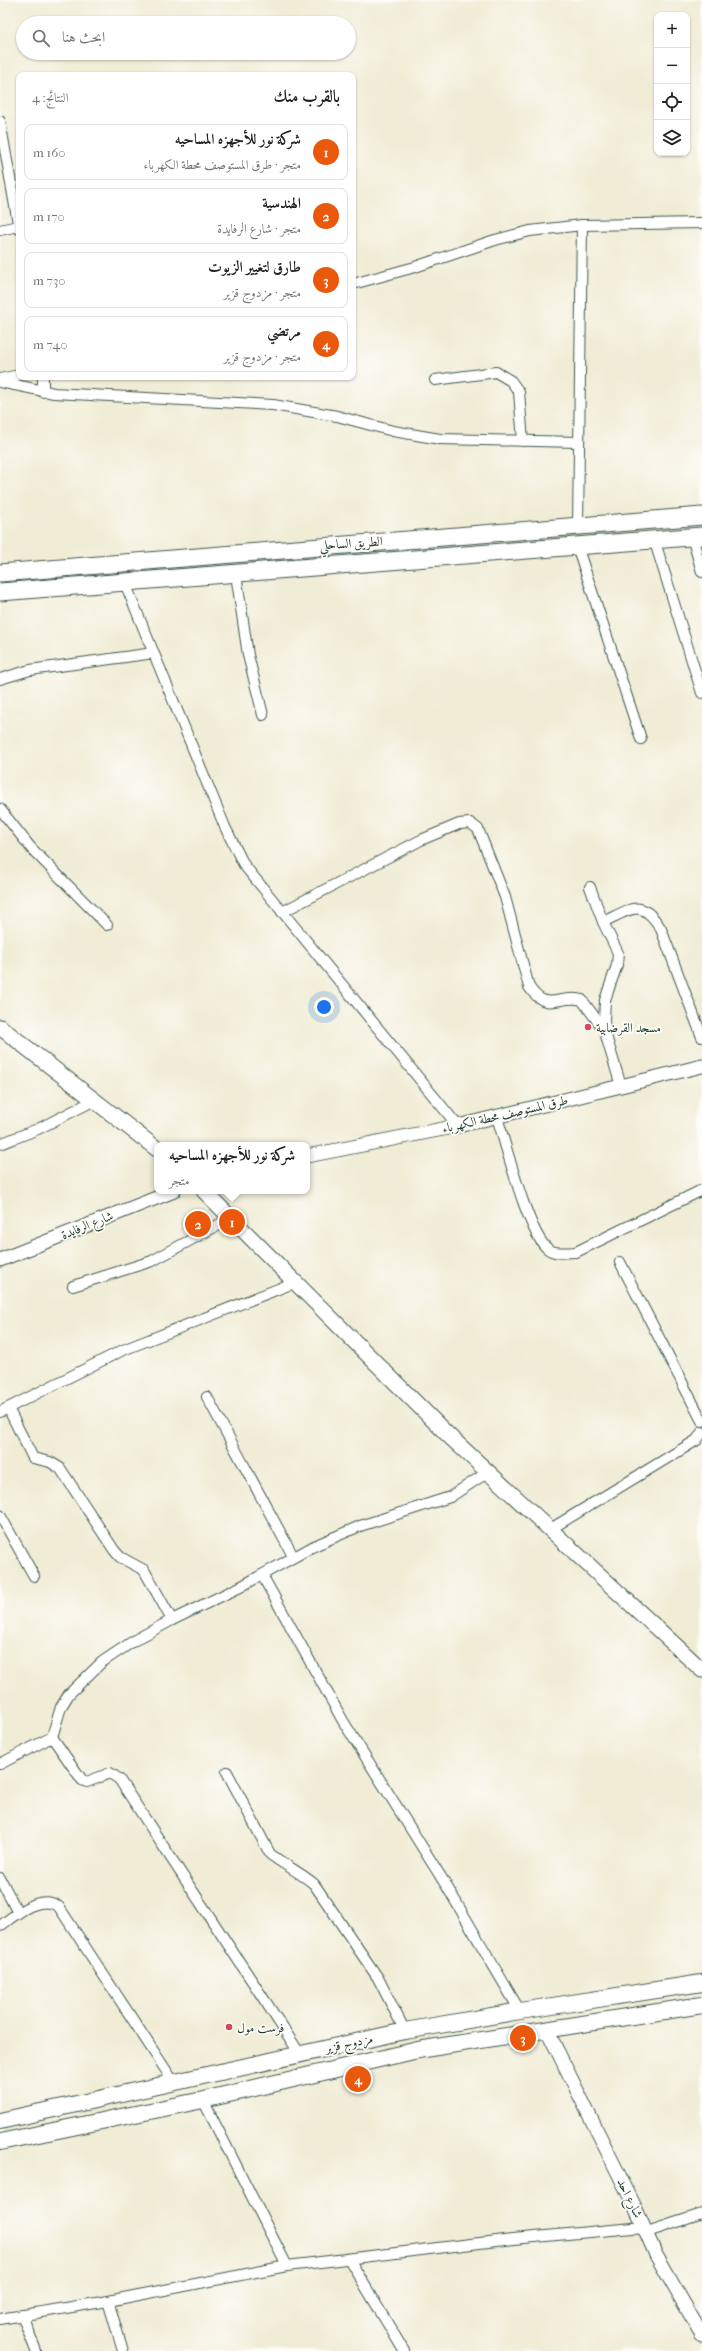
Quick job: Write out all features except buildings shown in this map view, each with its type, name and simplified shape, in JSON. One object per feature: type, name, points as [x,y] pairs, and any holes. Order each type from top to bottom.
[{"type":"highway","name":"الطريق الساحلي","points":[[0,573],[702,516]]},
{"type":"highway","name":"الطريق الساحلي","points":[[0,592],[654,539],[697,537]]},
{"type":"main road","points":[[0,1027],[154,1147]]},
{"type":"main road","points":[[207,1194],[296,1282],[413,1402],[549,1530],[702,1670]]},
{"type":"main road","name":"مزدوج قزير","points":[[0,2121],[173,2081],[405,2031],[488,2016],[702,1983]]},
{"type":"main road","name":"مزدوج قزير","points":[[0,2142],[203,2100],[418,2050],[702,2005]]},
{"type":"main road","points":[[488,2016],[493,2037]]},
{"type":"street","points":[[0,121],[16,211]]},
{"type":"street","points":[[356,283],[415,267],[495,240],[530,231],[582,225],[702,223]]},
{"type":"street","points":[[578,526],[582,225]]},
{"type":"street","points":[[0,230],[16,228]]},
{"type":"street","points":[[435,380],[496,372],[511,381],[519,392],[523,441]]},
{"type":"street","points":[[0,381],[16,376]]},
{"type":"street","points":[[42,380],[43,392]]},
{"type":"street","points":[[0,381],[43,392],[273,405],[337,416],[414,436],[458,440],[578,442]]},
{"type":"street","points":[[697,537],[702,572]]},
{"type":"street","points":[[654,539],[702,693]]},
{"type":"street","points":[[576,546],[642,739]]},
{"type":"street","points":[[236,574],[248,655],[263,715]]},
{"type":"street","points":[[125,583],[234,848],[254,879],[458,1126]]},
{"type":"street","points":[[0,679],[30,670],[154,653]]},
{"type":"street","points":[[0,810],[31,848],[107,925]]},
{"type":"street","points":[[282,912],[421,840],[459,824],[470,823],[478,829],[505,897],[529,987],[535,996],[542,1001],[552,1003],[573,998],[582,1000],[605,1031]]},
{"type":"street","points":[[590,887],[603,922],[618,953],[617,965],[605,1000],[605,1031],[621,1086]]},
{"type":"street","points":[[603,922],[634,907],[644,909],[653,916],[661,929],[702,1037]]},
{"type":"street","name":"طرق المستوصف محطة الكهرباء","points":[[310,1155],[458,1126],[702,1066]]},
{"type":"street","points":[[0,1144],[38,1129],[95,1100]]},
{"type":"street","points":[[497,1117],[522,1198],[542,1243],[550,1250],[559,1253],[576,1252],[702,1190]]},
{"type":"street","name":"شارع الرفايدة","points":[[0,1260],[166,1194]]},
{"type":"street","points":[[73,1286],[152,1261],[231,1218]]},
{"type":"street","points":[[620,1262],[702,1421]]},
{"type":"street","points":[[172,1620],[144,1570],[120,1557],[114,1550],[60,1468],[50,1462],[33,1458],[4,1410],[123,1350],[296,1282]]},
{"type":"street","points":[[207,1397],[293,1556]]},
{"type":"street","points":[[549,1530],[698,1440],[702,1432]]},
{"type":"street","points":[[0,1764],[52,1737],[62,1707],[69,1694],[81,1680],[108,1658],[172,1620],[262,1575],[293,1556],[360,1526],[450,1497],[488,1472]]},
{"type":"street","points":[[0,1515],[34,1576]]},
{"type":"street","points":[[262,1575],[343,1722],[446,1885],[520,2011]]},
{"type":"street","points":[[52,1737],[82,1780],[87,1782],[110,1773],[119,1779],[300,2054]]},
{"type":"street","points":[[227,1772],[270,1854],[281,1863],[304,1875],[314,1884],[378,1978],[405,2031]]},
{"type":"street","points":[[0,1878],[18,1913]]},
{"type":"street","points":[[0,1926],[18,1913],[43,1901],[52,1902],[59,1907],[173,2081]]},
{"type":"street","name":"شارع احد","points":[[547,2030],[646,2230],[656,2255],[702,2335]]},
{"type":"street","points":[[203,2100],[287,2266]]},
{"type":"street","points":[[0,2319],[108,2301],[287,2266],[349,2260],[513,2239],[646,2230],[702,2214]]},
{"type":"street","points":[[349,2260],[403,2351]]},
{"type":"street","points":[[108,2301],[124,2351]]},
{"type":"street","points":[[22,2315],[36,2351]]},
{"type":"place","name":"مسجد القرضابية","points":[[588,1027]]},
{"type":"place","name":"شركة نور للأجهزه المساحيه","points":[[232,1222]]},
{"type":"place","name":"الهندسية","points":[[198,1224]]},
{"type":"place","name":"فرست مول","points":[[229,2027]]},
{"type":"place","name":"طارق لتغيير الزيوت","points":[[523,2038]]},
{"type":"place","name":"مرتضي","points":[[358,2079]]}]
